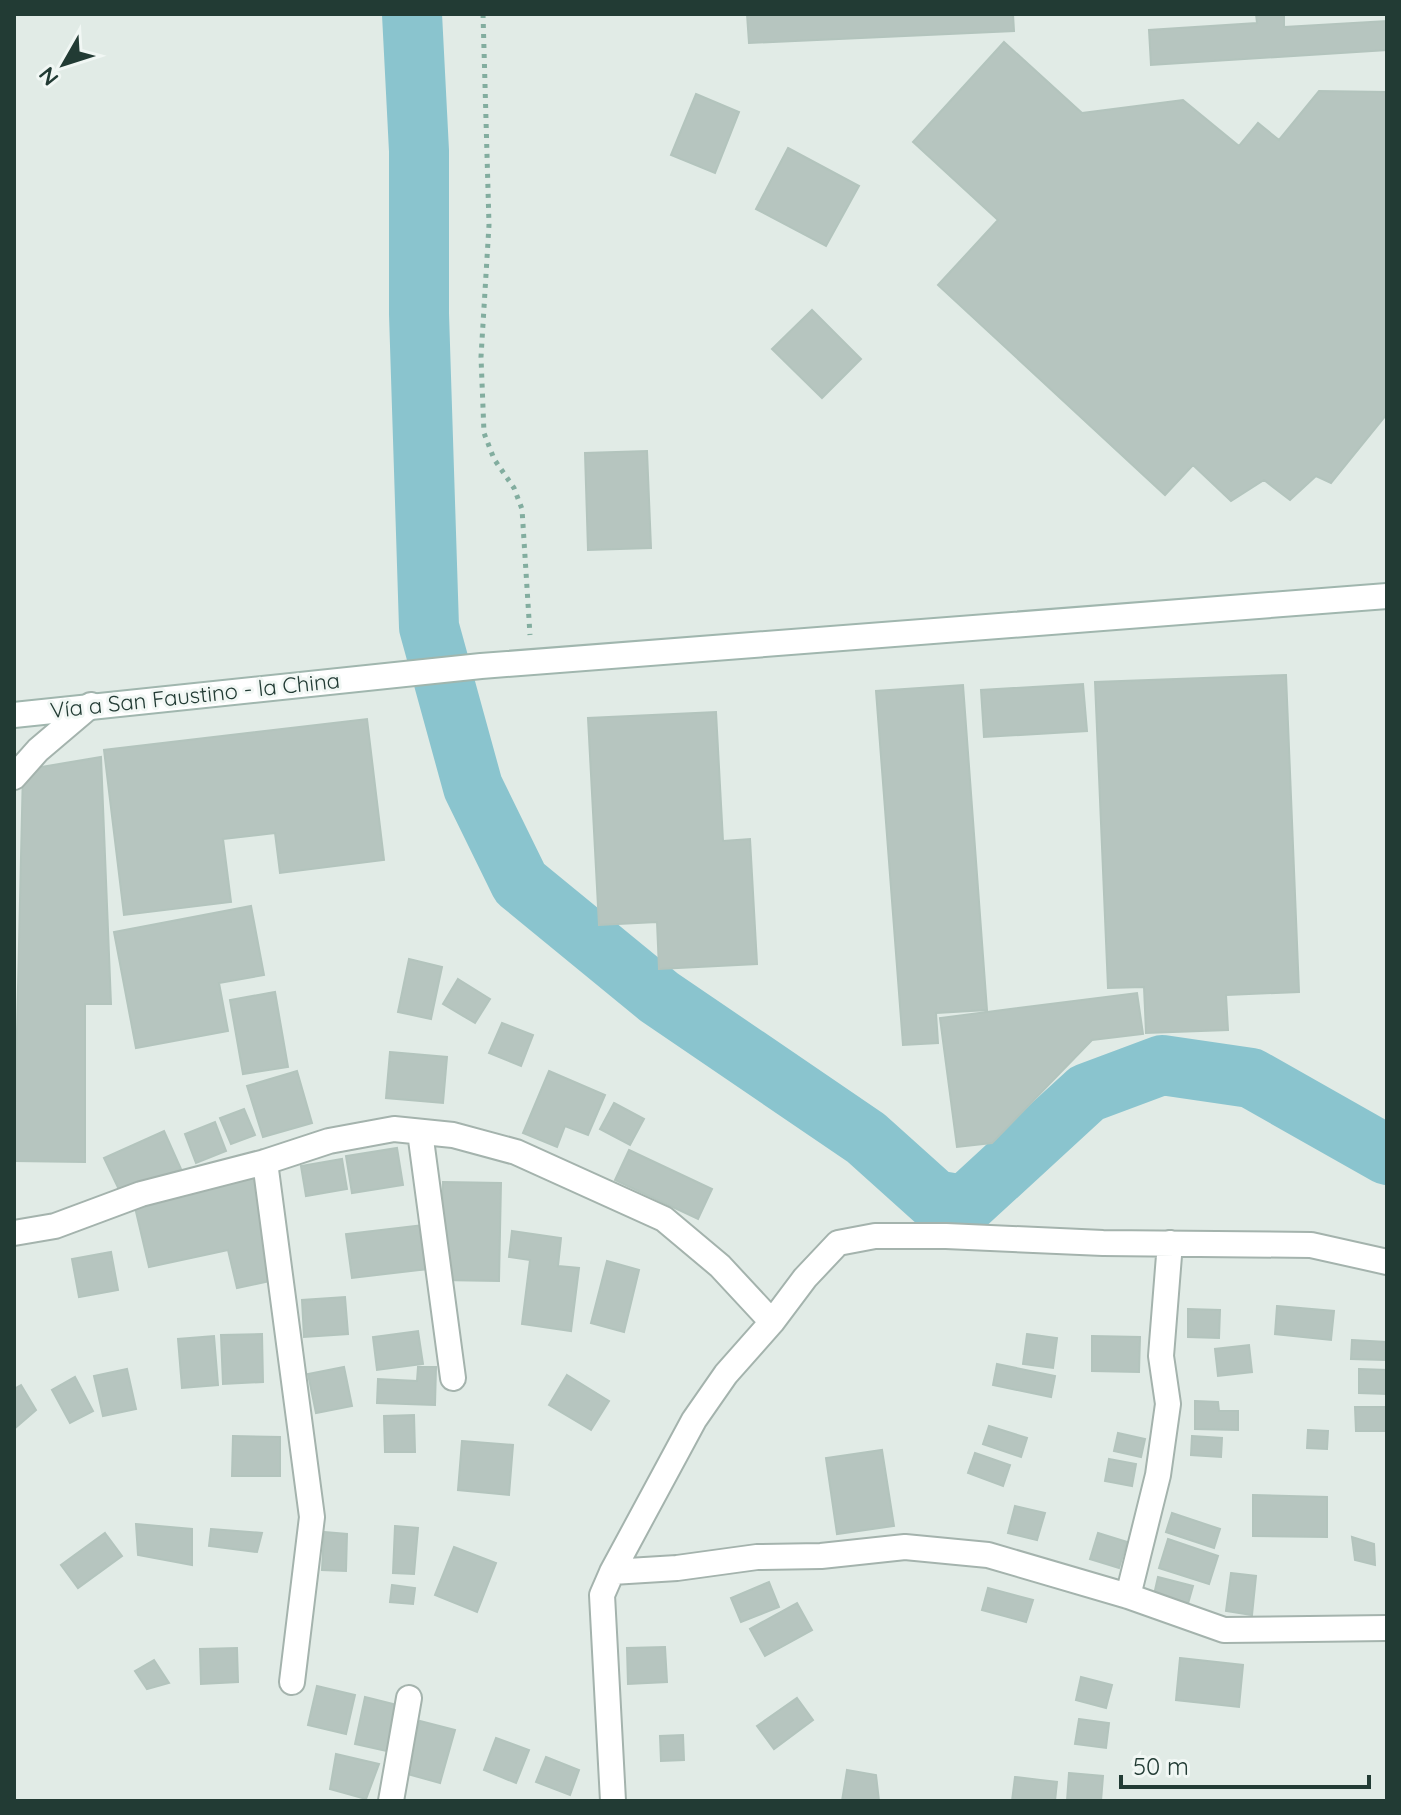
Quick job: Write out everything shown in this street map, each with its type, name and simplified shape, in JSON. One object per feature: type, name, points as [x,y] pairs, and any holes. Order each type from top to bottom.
[{"type":"street","name":"Vía a San Faustino - la China","points":[[14,715],[376,675],[1387,596]]},
{"type":"street","points":[[14,777],[38,750],[91,705]]},
{"type":"street","points":[[14,1233],[55,1226],[141,1194],[265,1162],[329,1141],[394,1129],[453,1135],[516,1152],[664,1219],[720,1266],[772,1322]]},
{"type":"street","points":[[420,1132],[453,1378]]},
{"type":"street","points":[[265,1162],[312,1517],[292,1682]]},
{"type":"street","points":[[613,1801],[602,1595],[694,1420],[726,1374],[838,1243],[875,1236],[946,1236],[1311,1245],[1387,1262]]},
{"type":"street","points":[[1128,1596],[1158,1475],[1168,1404],[1161,1356],[1170,1243]]},
{"type":"street","points":[[612,1572],[677,1568],[757,1557],[821,1556],[905,1547],[988,1555],[1128,1596],[1224,1630],[1387,1628]]},
{"type":"street","points":[[391,1801],[409,1698]]},
{"type":"path","points":[[483,14],[489,225],[481,357],[484,433],[494,459],[514,488],[522,509],[531,663]]},
{"type":"building","points":[[747,14],[1013,14],[1014,31],[749,43]]},
{"type":"building","points":[[1256,14],[1284,14],[1284,27],[1387,21],[1387,50],[1151,65],[1149,30],[1257,23]]},
{"type":"building","points":[[1004,42],[1082,113],[1183,100],[1239,146],[1258,123],[1279,140],[1319,91],[1387,92],[1387,414],[1331,483],[1316,476],[1290,500],[1264,480],[1231,501],[1193,465],[1165,495],[938,285],[998,220],[913,142]]},
{"type":"building","points":[[696,94],[739,112],[715,173],[671,155]]},
{"type":"building","points":[[788,148],[859,186],[826,246],[756,209]]},
{"type":"building","points":[[812,310],[861,359],[822,398],[772,349]]},
{"type":"building","points":[[647,451],[651,548],[588,550],[585,453]]},
{"type":"building","points":[[1286,675],[1299,992],[1226,995],[1228,1030],[1146,1033],[1144,987],[1108,988],[1095,682]]},
{"type":"building","points":[[1083,684],[1087,731],[984,737],[981,690]]},
{"type":"building","points":[[963,685],[987,1010],[936,1013],[938,1043],[903,1045],[876,691]]},
{"type":"building","points":[[716,712],[723,841],[750,839],[757,964],[659,969],[657,922],[599,925],[588,718]]},
{"type":"building","points":[[367,719],[384,860],[280,873],[275,833],[223,839],[231,902],[124,915],[104,750]]},
{"type":"building","points":[[101,757],[111,1004],[85,1004],[85,1162],[14,1161],[23,770]]},
{"type":"building","points":[[251,906],[264,975],[219,983],[228,1031],[136,1048],[114,932]]},
{"type":"building","points":[[409,959],[442,967],[431,1019],[398,1012]]},
{"type":"building","points":[[458,979],[490,999],[475,1023],[443,1004]]},
{"type":"building","points":[[275,992],[288,1067],[243,1074],[230,1000]]},
{"type":"building","points":[[1137,993],[1143,1034],[1092,1040],[992,1143],[957,1147],[940,1018]]},
{"type":"building","points":[[502,1023],[533,1035],[521,1066],[489,1053]]},
{"type":"building","points":[[390,1052],[447,1057],[443,1103],[386,1098]]},
{"type":"building","points":[[297,1071],[312,1123],[263,1137],[247,1086]]},
{"type":"building","points":[[549,1071],[605,1095],[588,1135],[565,1126],[557,1147],[523,1133]]},
{"type":"building","points":[[614,1103],[644,1119],[630,1145],[600,1129]]},
{"type":"building","points":[[244,1109],[255,1135],[231,1144],[220,1118]]},
{"type":"building","points":[[215,1122],[226,1151],[196,1163],[185,1134]]},
{"type":"building","points":[[164,1131],[181,1169],[122,1196],[104,1158]]},
{"type":"building","points":[[397,1148],[403,1185],[352,1193],[346,1156]]},
{"type":"building","points":[[629,1150],[712,1189],[698,1219],[615,1180]]},
{"type":"building","points":[[342,1159],[347,1189],[306,1196],[301,1166]]},
{"type":"building","points":[[255,1176],[279,1279],[237,1288],[228,1250],[149,1267],[134,1203]]},
{"type":"building","points":[[443,1182],[501,1183],[499,1281],[441,1280]]},
{"type":"building","points":[[423,1225],[428,1269],[352,1278],[346,1234]]},
{"type":"building","points":[[512,1231],[561,1238],[558,1266],[579,1268],[571,1331],[522,1324],[530,1260],[509,1257]]},
{"type":"building","points":[[111,1252],[118,1290],[79,1297],[72,1259]]},
{"type":"building","points":[[607,1261],[639,1270],[624,1332],[591,1323]]},
{"type":"building","points":[[345,1297],[348,1334],[304,1337],[302,1300]]},
{"type":"building","points":[[1277,1306],[1334,1311],[1331,1340],[1275,1334]]},
{"type":"building","points":[[1188,1309],[1220,1310],[1219,1338],[1188,1337]]},
{"type":"building","points":[[418,1331],[423,1364],[377,1370],[373,1337]]},
{"type":"building","points":[[262,1334],[263,1382],[223,1384],[221,1335]]},
{"type":"building","points":[[1027,1334],[1057,1338],[1053,1368],[1023,1364]]},
{"type":"building","points":[[214,1336],[218,1385],[182,1388],[178,1339]]},
{"type":"building","points":[[1092,1336],[1140,1337],[1139,1372],[1092,1371]]},
{"type":"building","points":[[1352,1340],[1386,1342],[1385,1360],[1351,1359]]},
{"type":"building","points":[[1249,1345],[1252,1372],[1218,1376],[1215,1349]]},
{"type":"building","points":[[997,1364],[1055,1376],[1051,1397],[993,1385]]},
{"type":"building","points":[[344,1367],[352,1406],[316,1413],[308,1374]]},
{"type":"building","points":[[418,1367],[436,1367],[435,1405],[377,1403],[378,1379],[417,1381]]},
{"type":"building","points":[[127,1369],[136,1409],[103,1416],[94,1376]]},
{"type":"building","points":[[1359,1369],[1387,1370],[1387,1394],[1359,1393]]},
{"type":"building","points":[[567,1375],[609,1401],[591,1430],[549,1405]]},
{"type":"building","points":[[75,1377],[93,1411],[70,1423],[52,1390]]},
{"type":"building","points":[[21,1385],[36,1410],[14,1429],[14,1389]]},
{"type":"building","points":[[1195,1401],[1218,1402],[1219,1411],[1238,1411],[1238,1430],[1195,1429]]},
{"type":"building","points":[[1355,1407],[1387,1407],[1387,1431],[1356,1431]]},
{"type":"building","points":[[414,1415],[415,1452],[385,1452],[384,1416]]},
{"type":"building","points":[[989,1426],[1027,1438],[1021,1457],[983,1444]]},
{"type":"building","points":[[1308,1430],[1328,1431],[1327,1449],[1307,1448]]},
{"type":"building","points":[[1118,1433],[1145,1439],[1141,1457],[1114,1451]]},
{"type":"building","points":[[233,1436],[280,1437],[280,1476],[232,1476]]},
{"type":"building","points":[[1192,1436],[1222,1438],[1221,1457],[1191,1455]]},
{"type":"building","points":[[462,1441],[513,1445],[509,1495],[458,1490]]},
{"type":"building","points":[[882,1450],[894,1526],[837,1534],[826,1458]]},
{"type":"building","points":[[975,1453],[1010,1465],[1003,1486],[968,1473]]},
{"type":"building","points":[[1109,1459],[1136,1464],[1132,1486],[1105,1481]]},
{"type":"building","points":[[1253,1495],[1327,1497],[1327,1537],[1253,1536]]},
{"type":"building","points":[[1015,1506],[1045,1513],[1037,1540],[1008,1533]]},
{"type":"building","points":[[1172,1513],[1220,1529],[1214,1548],[1166,1532]]},
{"type":"building","points":[[136,1524],[192,1529],[192,1565],[138,1555]]},
{"type":"building","points":[[395,1526],[418,1528],[414,1574],[393,1573]]},
{"type":"building","points":[[211,1529],[262,1533],[257,1552],[209,1546]]},
{"type":"building","points":[[324,1532],[347,1534],[346,1571],[322,1570]]},
{"type":"building","points":[[105,1533],[122,1556],[78,1588],[61,1565]]},
{"type":"building","points":[[1098,1533],[1127,1542],[1119,1568],[1090,1559]]},
{"type":"building","points":[[1352,1537],[1374,1544],[1375,1565],[1355,1560]]},
{"type":"building","points":[[1168,1539],[1218,1556],[1209,1584],[1159,1568]]},
{"type":"building","points":[[454,1547],[496,1563],[477,1612],[435,1595]]},
{"type":"building","points":[[1231,1573],[1256,1576],[1252,1615],[1226,1611]]},
{"type":"building","points":[[1158,1577],[1193,1586],[1187,1607],[1153,1599]]},
{"type":"building","points":[[769,1582],[779,1607],[741,1622],[731,1598]]},
{"type":"building","points":[[392,1585],[415,1588],[413,1604],[390,1602]]},
{"type":"building","points":[[988,1588],[1033,1600],[1026,1622],[982,1610]]},
{"type":"building","points":[[797,1603],[812,1630],[765,1656],[750,1629]]},
{"type":"building","points":[[665,1647],[667,1682],[628,1684],[627,1648]]},
{"type":"building","points":[[237,1648],[238,1682],[201,1684],[200,1649]]},
{"type":"building","points":[[1180,1658],[1243,1665],[1239,1707],[1176,1700]]},
{"type":"building","points":[[154,1660],[169,1683],[147,1689],[135,1671]]},
{"type":"building","points":[[1081,1677],[1112,1685],[1106,1708],[1076,1700]]},
{"type":"building","points":[[317,1686],[355,1695],[346,1734],[308,1725]]},
{"type":"building","points":[[365,1697],[397,1705],[387,1751],[355,1744]]},
{"type":"building","points":[[797,1698],[813,1720],[774,1749],[757,1726]]},
{"type":"building","points":[[1079,1719],[1109,1723],[1106,1748],[1075,1744]]},
{"type":"building","points":[[420,1721],[455,1730],[440,1783],[404,1773]]},
{"type":"building","points":[[683,1735],[684,1760],[661,1761],[660,1736]]},
{"type":"building","points":[[496,1738],[529,1750],[516,1783],[484,1770]]},
{"type":"building","points":[[336,1754],[379,1764],[366,1799],[330,1789]]},
{"type":"building","points":[[546,1757],[579,1770],[570,1795],[536,1782]]},
{"type":"building","points":[[847,1770],[876,1775],[879,1801],[842,1801]]},
{"type":"building","points":[[1069,1773],[1103,1776],[1101,1801],[1067,1801]]},
{"type":"building","points":[[1015,1777],[1057,1782],[1055,1801],[1012,1801]]},
{"type":"waterway","points":[[412,14],[419,151],[419,314],[429,627],[473,787],[520,883],[659,997],[866,1138],[935,1200],[965,1205],[1087,1093],[1162,1065],[1251,1078],[1387,1155]]}]
